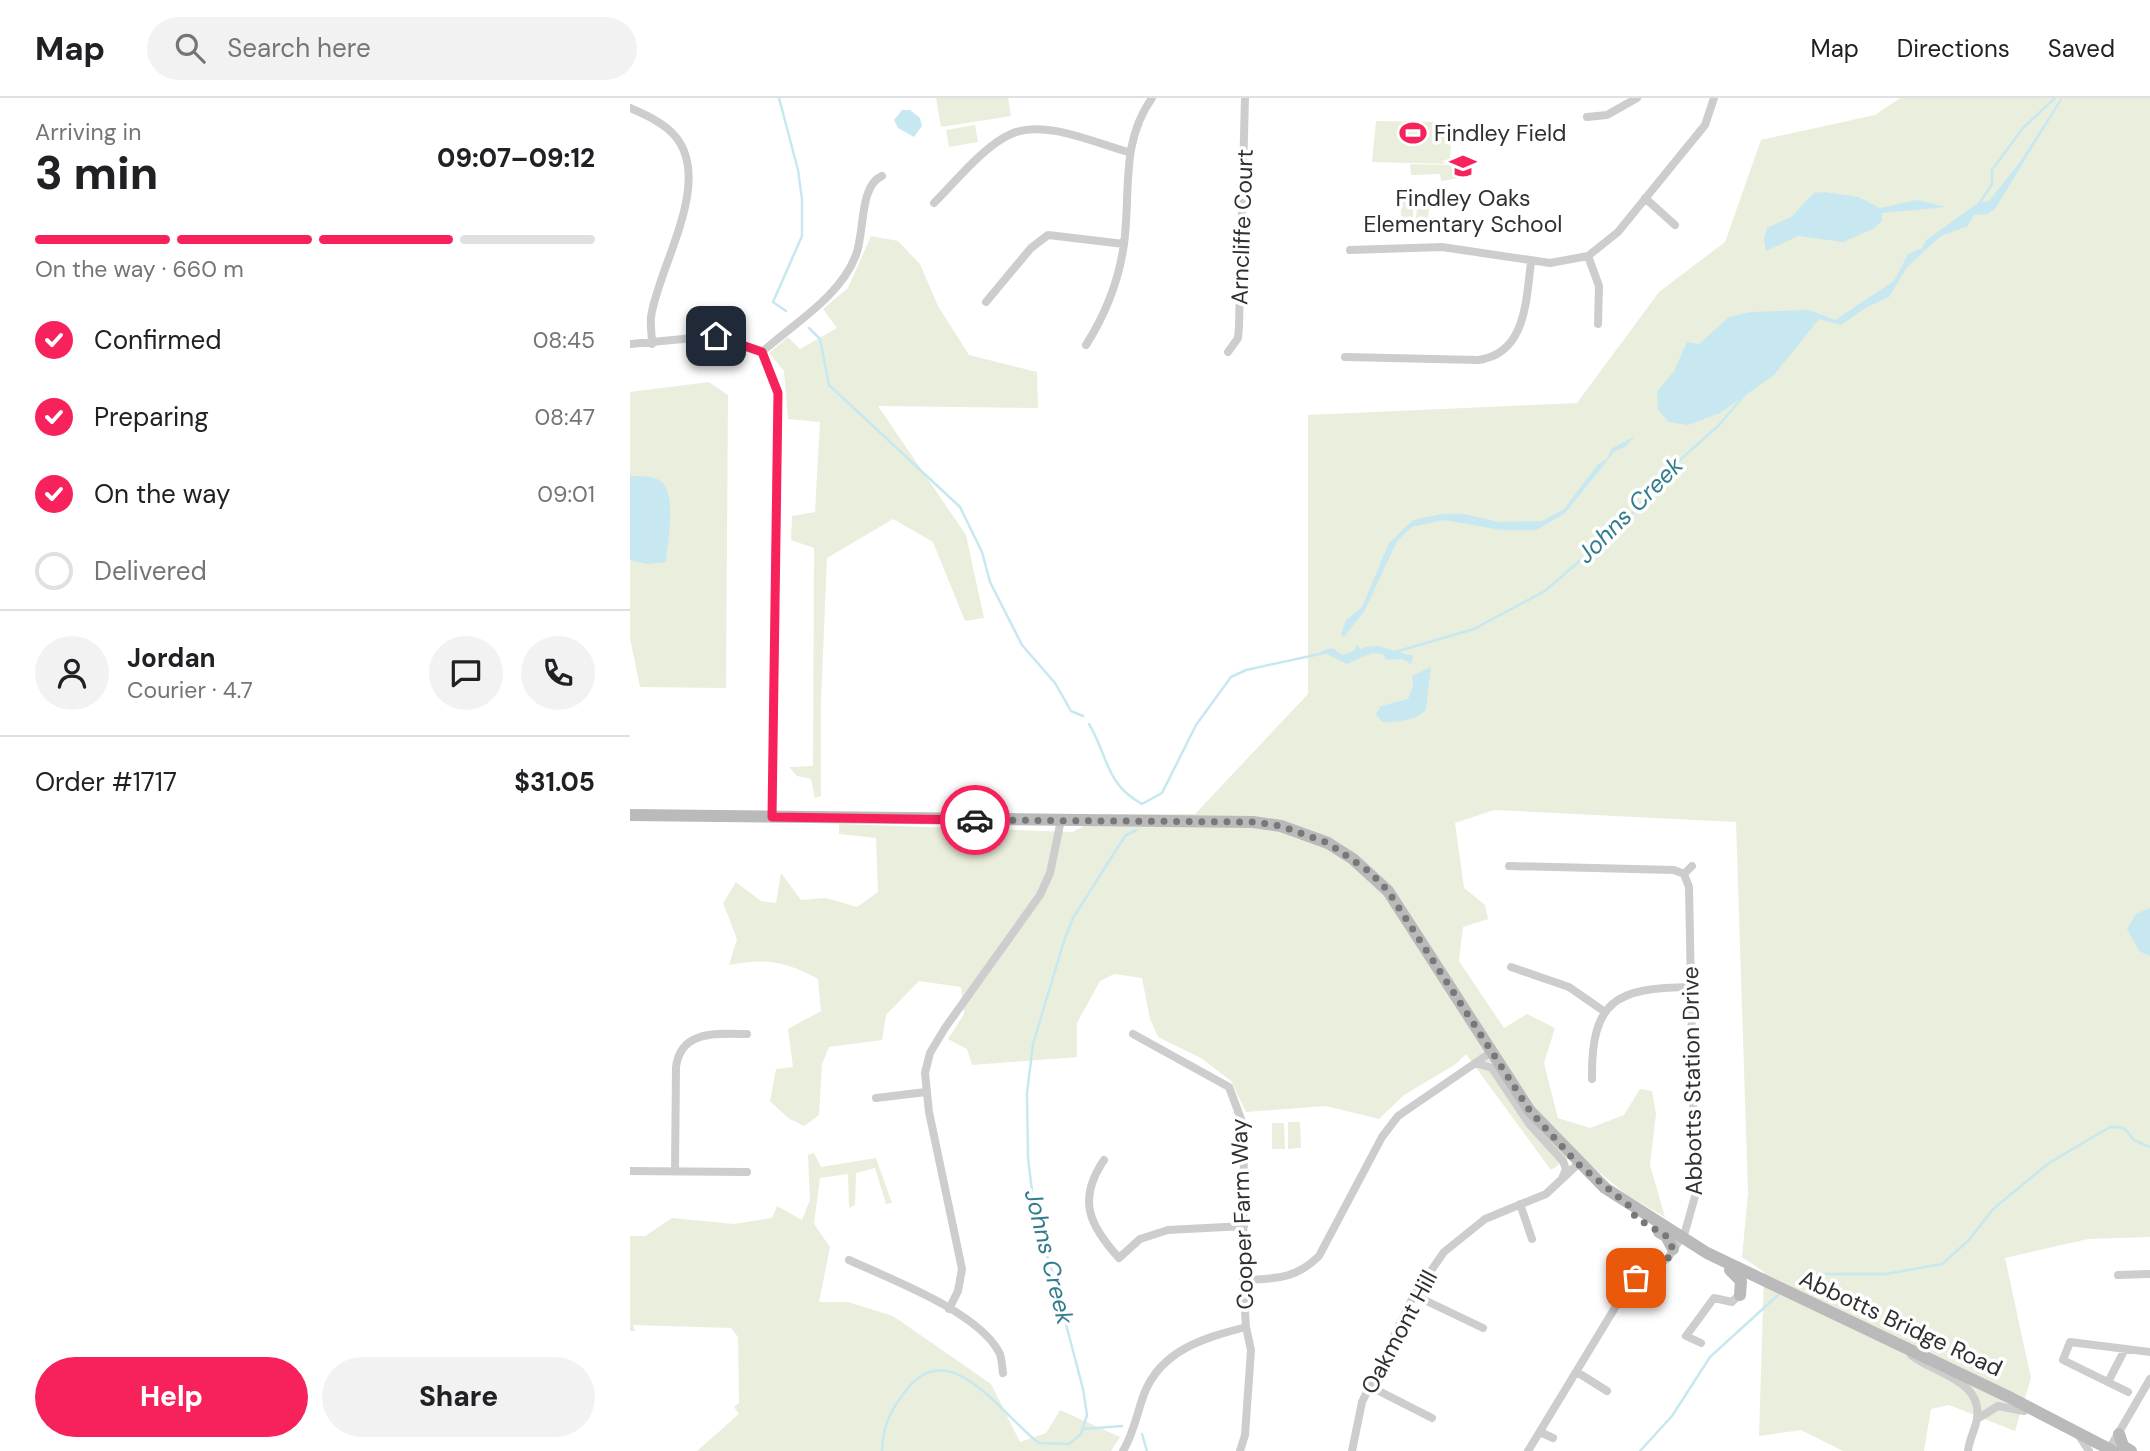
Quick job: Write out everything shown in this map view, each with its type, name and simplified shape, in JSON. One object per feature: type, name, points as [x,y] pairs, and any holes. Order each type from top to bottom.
[{"type":"main road","name":"Abbotts Bridge Road","points":[[630,815],[1254,822],[1281,826],[1328,843],[1362,866],[1388,891],[1490,1053],[1530,1111],[1578,1164],[1676,1244],[1707,1253],[2047,1417],[2110,1451]]},
{"type":"main road","name":"Abbotts Bridge Road","points":[[1707,1253],[1708,1260],[1739,1277],[1740,1295]]},
{"type":"main road","points":[[2119,1434],[2123,1446],[2131,1451]]},
{"type":"street","points":[[1086,345],[1114,287],[1124,244],[1128,152],[1138,120],[1152,98]]},
{"type":"street","name":"Arncliffe Court","points":[[1228,352],[1238,338],[1240,326],[1245,98]]},
{"type":"street","points":[[1587,117],[1607,115],[1637,98]]},
{"type":"street","points":[[1350,250],[1435,246],[1531,262],[1568,262],[1588,256],[1618,232],[1705,125],[1714,98]]},
{"type":"street","points":[[630,108],[651,117],[676,136],[686,158],[689,186],[653,308],[652,344]]},
{"type":"street","points":[[934,203],[1002,139],[1024,130],[1053,131],[1128,152]]},
{"type":"street","points":[[762,352],[843,280],[863,237],[866,192],[874,180],[882,176]]},
{"type":"street","points":[[1645,198],[1675,225]]},
{"type":"street","points":[[986,302],[1031,248],[1048,235],[1124,244]]},
{"type":"street","points":[[1588,256],[1599,286],[1598,324]]},
{"type":"street","points":[[1345,358],[1478,360],[1499,354],[1516,338],[1521,326],[1531,262]]},
{"type":"street","points":[[630,344],[716,336],[762,352],[778,393],[772,817]]},
{"type":"street","points":[[949,1309],[958,1292],[962,1269],[926,1091],[925,1073],[930,1053],[1040,895],[1050,873],[1061,820]]},
{"type":"street","points":[[1509,866],[1639,868],[1674,870],[1684,874],[1692,866]]},
{"type":"street","name":"Abbotts Station Drive","points":[[1528,1451],[1627,1288],[1668,1258],[1688,1227],[1695,1196],[1689,887],[1684,874]]},
{"type":"street","points":[[1511,967],[1569,987],[1605,1012]]},
{"type":"street","points":[[1592,1079],[1595,1033],[1605,1012],[1636,991],[1691,987]]},
{"type":"street","points":[[676,1171],[676,1067],[680,1052],[689,1041],[702,1035],[747,1034]]},
{"type":"street","name":"Cooper Farm Way","points":[[1133,1034],[1230,1087],[1244,1127],[1243,1280],[1251,1372],[1245,1435],[1240,1451]]},
{"type":"street","points":[[1243,1280],[1283,1279],[1307,1268],[1320,1256],[1382,1137],[1398,1116],[1490,1053]]},
{"type":"street","points":[[1476,1063],[1492,1068],[1530,1125],[1563,1161],[1566,1169],[1559,1183]]},
{"type":"street","points":[[876,1098],[926,1091]]},
{"type":"street","points":[[1104,1160],[1091,1184],[1088,1207],[1099,1233],[1119,1258],[1140,1239],[1168,1230],[1244,1226]]},
{"type":"street","name":"Oakmont Hill","points":[[1352,1451],[1357,1417],[1414,1295],[1444,1252],[1459,1237],[1485,1219],[1546,1194],[1578,1164]]},
{"type":"street","points":[[630,1171],[747,1172]]},
{"type":"street","points":[[1520,1203],[1532,1239]]},
{"type":"street","points":[[849,1260],[910,1286],[971,1324],[1000,1353],[1003,1373]]},
{"type":"street","points":[[2118,1275],[2150,1274]]},
{"type":"street","points":[[1701,1343],[1686,1336],[1714,1298],[1732,1301],[1755,1277]]},
{"type":"street","points":[[1414,1295],[1483,1328]]},
{"type":"street","points":[[1123,1451],[1131,1438],[1150,1379],[1165,1362],[1201,1338],[1245,1327]]},
{"type":"street","points":[[2128,1392],[2063,1360],[2070,1342],[2150,1352]]},
{"type":"street","points":[[1900,1346],[1921,1363],[1971,1390],[1977,1419],[1968,1451]]},
{"type":"street","points":[[2109,1382],[2125,1349]]},
{"type":"street","points":[[1577,1371],[1607,1391]]},
{"type":"street","points":[[2110,1451],[2150,1379]]},
{"type":"street","points":[[1371,1387],[1432,1418]]},
{"type":"street","points":[[1977,1419],[1992,1408],[2006,1405],[2047,1417]]},
{"type":"street","points":[[1540,1432],[1553,1438]]},
{"type":"street","points":[[2077,1432],[2089,1451]]},
{"type":"green space","points":[[936,98],[1008,98],[1011,116],[941,127]]},
{"type":"green space","points":[[1900,98],[2150,98],[2150,1237],[2088,1239],[2005,1258],[2031,1378],[2015,1431],[1949,1405],[1931,1409],[1924,1451],[1843,1451],[1801,1430],[1759,1436],[1764,1272],[1742,1257],[1748,1193],[1736,822],[1494,810],[1455,823],[1464,888],[1485,905],[1488,919],[1463,927],[1459,961],[1504,1028],[1527,1014],[1555,1028],[1544,1063],[1558,1118],[1590,1128],[1624,1115],[1640,1089],[1652,1091],[1656,1114],[1650,1165],[1665,1217],[1627,1195],[1576,1153],[1551,1170],[1466,1054],[1456,1064],[1404,1095],[1379,1119],[1326,1106],[1246,1112],[1231,1081],[1201,1058],[1158,1037],[1150,1019],[1142,978],[1114,974],[1100,981],[1077,1023],[1077,1057],[972,1065],[967,1049],[948,1039],[964,1014],[961,987],[919,981],[886,1015],[882,1040],[829,1047],[822,1064],[819,1115],[804,1126],[788,1118],[770,1101],[776,1069],[793,1067],[788,1029],[821,1011],[818,979],[795,968],[775,963],[729,965],[737,939],[723,903],[736,882],[761,901],[776,903],[781,873],[801,900],[826,898],[857,907],[878,892],[876,838],[839,834],[839,824],[1073,832],[1106,814],[1195,814],[1308,694],[1308,415],[1577,403],[1659,292],[1725,242],[1761,140],[1875,115]]},
{"type":"green space","name":"Findley Field","points":[[1376,121],[1452,122],[1450,164],[1372,162]]},
{"type":"green space","points":[[975,125],[978,142],[949,147],[946,130]]},
{"type":"green space","points":[[1410,164],[1455,165],[1460,178],[1441,181],[1440,174],[1411,175]]},
{"type":"green space","points":[[1402,199],[1414,200],[1412,226],[1400,225]]},
{"type":"green space","points":[[1418,200],[1430,201],[1427,227],[1415,226]]},
{"type":"green space","points":[[871,236],[898,241],[920,264],[938,306],[969,355],[1037,372],[1038,408],[878,406],[966,535],[984,618],[965,621],[933,542],[893,519],[827,558],[821,701],[821,796],[815,798],[811,779],[797,776],[789,767],[813,766],[814,548],[791,540],[792,516],[815,512],[820,422],[788,419],[784,371],[769,353],[788,337],[800,349],[837,328],[823,309],[848,288]]},
{"type":"green space","points":[[709,382],[728,395],[726,688],[640,687],[630,638],[630,392]]},
{"type":"green space","points":[[1288,1122],[1300,1122],[1301,1148],[1288,1149]]},
{"type":"green space","points":[[1272,1123],[1284,1123],[1285,1149],[1272,1149]]},
{"type":"green space","points":[[814,1153],[821,1167],[876,1158],[892,1203],[886,1204],[875,1168],[856,1173],[855,1205],[849,1208],[848,1174],[820,1178],[814,1224],[830,1247],[819,1302],[848,1302],[893,1316],[991,1384],[1020,1442],[1046,1433],[1060,1410],[1120,1437],[1111,1451],[697,1451],[739,1414],[734,1407],[739,1403],[738,1337],[731,1328],[633,1325],[635,1331],[630,1331],[630,1236],[645,1236],[672,1218],[734,1224],[772,1218],[777,1206],[802,1220],[810,1200],[808,1155]]},
{"type":"water","points":[[2061,98],[1995,209],[1987,214],[1974,215],[1968,226],[1941,236],[1907,267],[1889,297],[1867,307],[1841,325],[1819,319],[1774,375],[1720,413],[1688,425],[1669,422],[1658,410],[1657,392],[1674,371],[1687,342],[1699,344],[1729,317],[1751,312],[1809,310],[1835,320],[1894,281],[1908,254],[1922,248],[1926,240],[1978,203],[1989,201],[2019,163]]},
{"type":"water","points":[[902,110],[910,110],[920,118],[922,126],[914,137],[898,128],[894,120]]},
{"type":"water","points":[[1814,193],[1858,197],[1880,208],[1917,200],[1946,207],[1882,213],[1882,221],[1873,229],[1843,242],[1798,236],[1766,251],[1764,239],[1767,228],[1791,217]]},
{"type":"water","points":[[1635,436],[1625,447],[1615,451],[1565,513],[1537,530],[1501,530],[1444,520],[1412,527],[1397,541],[1365,610],[1344,637],[1341,634],[1346,620],[1362,607],[1389,543],[1413,520],[1442,514],[1464,514],[1499,522],[1542,521],[1564,509],[1598,464],[1607,459],[1611,449]]},
{"type":"water","points":[[630,476],[657,479],[664,484],[668,493],[670,517],[666,562],[648,564],[630,560]]},
{"type":"water","points":[[1357,645],[1362,650],[1364,647],[1378,646],[1413,656],[1411,664],[1402,659],[1386,660],[1383,654],[1372,653],[1347,664],[1321,651],[1332,648],[1343,655],[1354,651]]},
{"type":"water","points":[[1431,667],[1426,709],[1412,718],[1382,722],[1376,714],[1381,706],[1408,699],[1413,686],[1412,676]]},
{"type":"water","points":[[2150,908],[2150,956],[2139,951],[2127,929],[2136,914]]},
{"type":"waterway","points":[[779,98],[798,170],[802,199],[802,236],[773,302],[786,311]]},
{"type":"waterway","name":"Johns Creek","points":[[1979,204],[1992,184],[1992,170],[2023,128],[2055,98]]},
{"type":"waterway","points":[[809,328],[820,339],[829,385],[960,507],[982,552],[990,582],[1022,645],[1055,683],[1071,711],[1083,716]]},
{"type":"waterway","name":"Johns Creek","points":[[1395,652],[1474,629],[1545,591],[1628,519],[1662,476],[1719,425],[1747,392]]},
{"type":"waterway","name":"Johns Creek","points":[[1142,804],[1162,793],[1196,725],[1231,677],[1246,670],[1324,653]]},
{"type":"waterway","points":[[1089,724],[1114,778],[1130,796],[1142,804]]},
{"type":"waterway","name":"Johns Creek","points":[[882,1451],[886,1425],[902,1396],[925,1374],[942,1371],[960,1376],[978,1387],[1039,1443],[1069,1444],[1081,1434],[1087,1415],[1083,1389],[1051,1267],[1036,1224],[1028,1158],[1027,1093],[1033,1044],[1073,918],[1126,835],[1137,830]]},
{"type":"waterway","points":[[1799,1279],[1818,1274],[1886,1274],[1942,1264],[1969,1240],[1993,1209],[2049,1163],[2110,1127],[2124,1128],[2134,1140],[2150,1147]]},
{"type":"waterway","points":[[1640,1451],[1672,1416],[1710,1357],[1778,1295]]},
{"type":"waterway","points":[[1083,1429],[1122,1426]]},
{"type":"waterway","points":[[1142,1434],[1147,1451]]},
{"type":"way so far","points":[[975,820],[1254,822],[1307,834],[1328,843],[1353,859],[1388,891],[1499,1068],[1530,1111],[1578,1164],[1632,1208],[1635,1217],[1669,1240],[1673,1249],[1668,1258],[1636,1278]]},
{"type":"place","name":"Findley Field","points":[[1413,133]]},
{"type":"place","name":"Findley Oaks Elementary School","points":[[1463,166]]},
{"type":"route","points":[[716,336],[762,352],[778,393],[771,731],[772,817],[975,820]]}]
